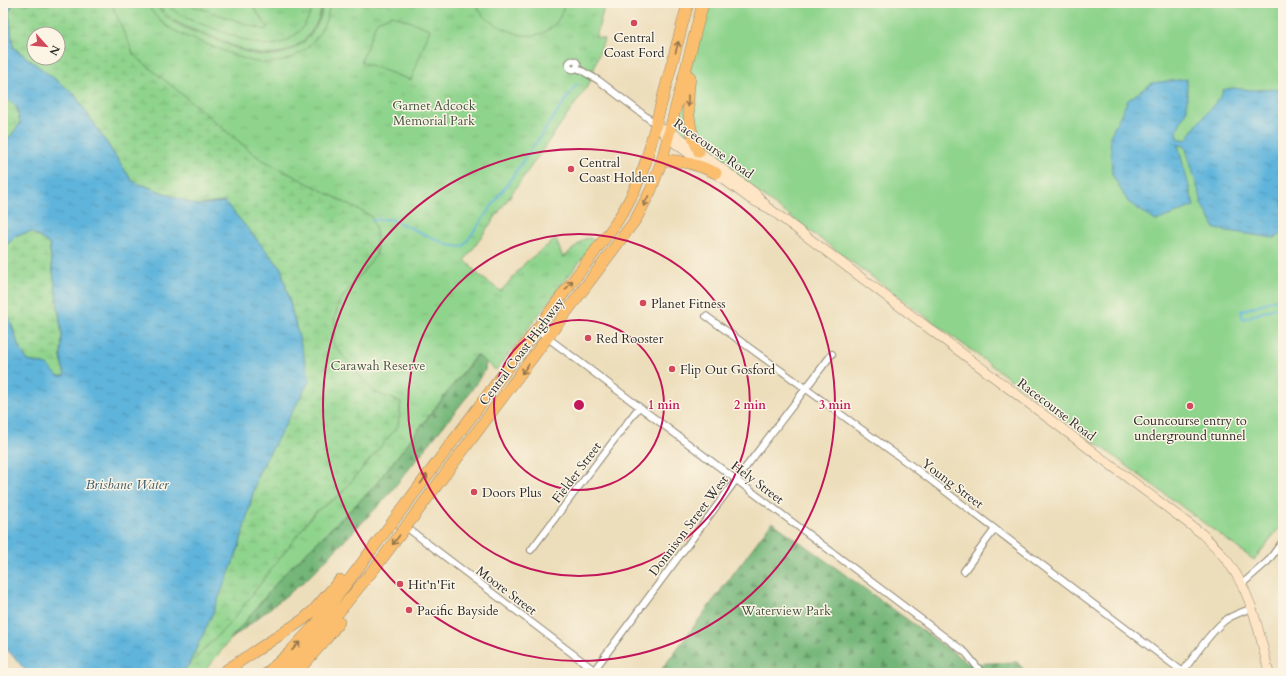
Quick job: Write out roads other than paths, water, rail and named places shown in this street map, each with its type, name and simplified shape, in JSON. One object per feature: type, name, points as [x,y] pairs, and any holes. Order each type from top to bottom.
[{"type":"highway","name":"Central Coast Highway","points":[[267,673],[289,653],[317,623],[625,210],[643,172],[657,125],[688,3]]},
{"type":"highway","name":"Central Coast Highway","points":[[281,673],[320,635],[378,564],[636,219],[651,190],[662,160],[703,5]]},
{"type":"highway","points":[[699,152],[693,139],[690,124],[688,89],[703,5]]},
{"type":"highway","points":[[662,160],[682,161],[701,166],[716,173]]},
{"type":"highway","points":[[222,673],[309,615],[400,510]]},
{"type":"highway","points":[[296,673],[335,628],[378,564]]},
{"type":"main road","name":"Racecourse Road","points":[[657,125],[750,199],[770,209]]},
{"type":"main road","name":"Racecourse Road","points":[[669,134],[699,152],[754,192],[770,209],[1195,529],[1220,552],[1242,584],[1253,608],[1269,673]]},
{"type":"street","points":[[577,68],[598,80],[657,125]]},
{"type":"street","name":"Young Street","points":[[706,316],[910,464],[1182,673]]},
{"type":"street","name":"Hely Street","points":[[536,329],[966,653],[982,673]]},
{"type":"street","name":"Donnison Street West","points":[[593,672],[832,354]]},
{"type":"street","name":"Fielder Street","points":[[531,550],[639,407]]},
{"type":"street","name":"Moore Street","points":[[406,527],[593,672]]},
{"type":"street","points":[[964,571],[995,529]]},
{"type":"street","points":[[1242,584],[1268,560],[1283,541]]},
{"type":"street","points":[[1182,673],[1225,620],[1253,608]]},
{"type":"water","name":"Brisbane Water","points":[[3,3],[13,3],[9,12],[13,47],[26,57],[26,66],[38,66],[74,94],[132,181],[196,205],[225,202],[281,268],[310,380],[258,474],[239,547],[229,573],[208,624],[188,666],[180,673],[28,673],[3,645],[3,309],[9,317],[19,347],[28,361],[47,365],[58,376],[65,376],[61,358],[62,335],[49,244],[32,232],[17,235],[3,248],[3,145],[20,124],[17,107],[3,96]]},
{"type":"water","points":[[1187,79],[1187,109],[1177,130],[1178,138],[1186,140],[1221,96],[1223,90],[1233,88],[1254,90],[1283,89],[1283,234],[1274,238],[1215,229],[1201,204],[1201,199],[1185,146],[1178,145],[1194,206],[1156,221],[1128,202],[1112,174],[1110,136],[1128,100],[1152,83]]},
{"type":"waterway","points":[[372,220],[391,219],[448,245],[463,247],[577,84]]},
{"type":"waterway","points":[[1283,297],[1241,311],[1243,319],[1283,305]]},
{"type":"railway","points":[[3,667],[8,673]]},
{"type":"place","name":"Central Coast Ford","points":[[634,23]]},
{"type":"place","name":"Central Coast Holden","points":[[571,169]]},
{"type":"place","name":"Planet Fitness","points":[[643,303]]},
{"type":"place","name":"Red Rooster","points":[[588,338]]},
{"type":"place","name":"Flip Out Gosford","points":[[672,369]]},
{"type":"place","name":"Councourse entry to underground tunnel","points":[[1190,406]]},
{"type":"place","name":"Doors Plus","points":[[474,492]]},
{"type":"place","name":"Hit'n'Fit","points":[[400,584]]},
{"type":"place","name":"Pacific Bayside","points":[[409,610]]},
{"type":"park label","name":"Garnet Adcock Memorial Park","points":[[434,112]]},
{"type":"park label","name":"Carawah Reserve","points":[[378,365]]},
{"type":"park label","name":"Waterview Park","points":[[786,610]]}]
